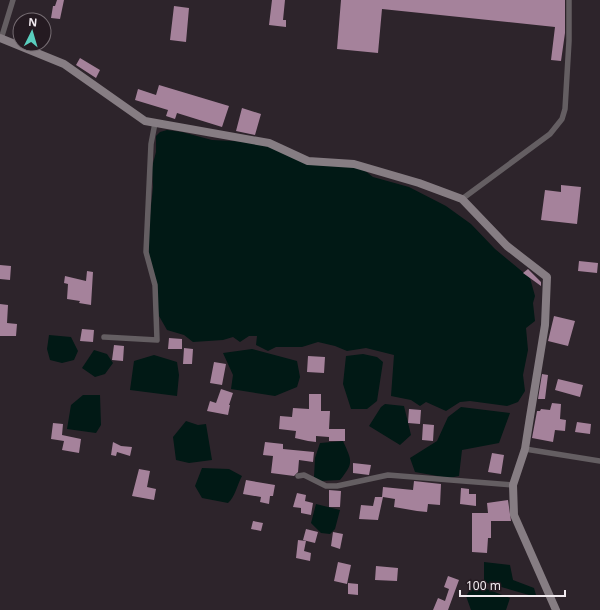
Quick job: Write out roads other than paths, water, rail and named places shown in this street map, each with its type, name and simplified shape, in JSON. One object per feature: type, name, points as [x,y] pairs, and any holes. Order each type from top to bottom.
[{"type":"street","points":[[13,0],[1,38],[64,64],[145,121],[269,143],[308,161],[354,164],[419,183],[462,199],[507,246],[547,277],[545,325],[525,449],[513,485],[514,515],[556,610]]},
{"type":"street","points":[[462,199],[550,134],[562,119],[565,109],[569,41],[568,0]]},
{"type":"street","points":[[104,337],[157,340],[155,285],[146,252],[151,144],[155,123]]},
{"type":"street","points":[[525,449],[600,461]]},
{"type":"street","points":[[298,476],[304,475],[326,486],[336,486],[388,475],[513,485]]}]
